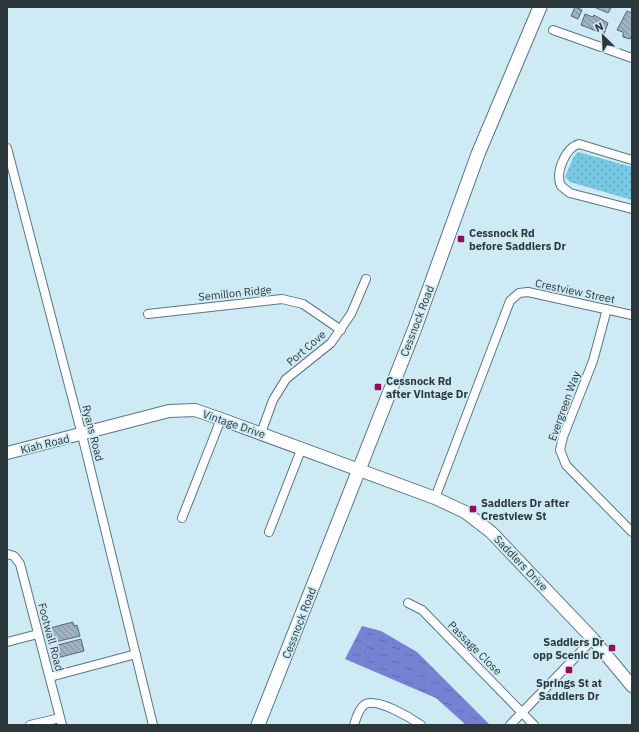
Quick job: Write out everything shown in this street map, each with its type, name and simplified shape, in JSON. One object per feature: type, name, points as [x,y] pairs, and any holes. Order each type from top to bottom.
[{"type":"main road","name":"Cessnock Road","points":[[258,725],[441,260],[478,154],[540,7]]},
{"type":"street","points":[[553,30],[632,58]]},
{"type":"street","points":[[632,160],[579,144],[570,148],[558,176],[561,186],[570,193],[632,209]]},
{"type":"street","name":"Ryans Road","points":[[7,148],[82,435],[154,725]]},
{"type":"street","name":"Port Cove","points":[[261,433],[274,400],[286,379],[331,343],[351,314],[366,279]]},
{"type":"street","name":"Crestview Street","points":[[435,498],[512,298],[519,293],[528,292],[632,315]]},
{"type":"street","name":"Semillon Ridge","points":[[148,314],[282,299],[303,304],[341,330]]},
{"type":"street","name":"Evergreen Way","points":[[606,309],[593,361],[563,437],[560,450],[566,465],[632,532]]},
{"type":"street","name":"Vintage Drive","points":[[82,435],[169,411],[195,410],[261,433],[301,450],[359,471]]},
{"type":"street","points":[[182,518],[221,419]]},
{"type":"street","name":"Kiah Road","points":[[7,453],[82,435]]},
{"type":"street","points":[[269,532],[301,450]]},
{"type":"street","name":"Saddlers Drive","points":[[359,471],[435,498],[465,512],[491,532],[593,639],[632,686]]},
{"type":"street","name":"Footwall Road","points":[[10,555],[20,564],[61,721]]},
{"type":"street","name":"Passage Close","points":[[408,603],[422,610],[534,725]]},
{"type":"street","points":[[7,642],[38,634]]},
{"type":"street","points":[[510,725],[593,639]]},
{"type":"street","points":[[50,677],[136,654]]},
{"type":"street","points":[[354,725],[360,709],[365,704],[372,702],[412,718],[421,725]]},
{"type":"street","points":[[30,725],[61,721]]},
{"type":"shaded area","points":[[578,152],[632,167],[632,200],[570,182],[565,177],[573,158]]},
{"type":"water","points":[[362,626],[381,631],[417,652],[490,725],[466,725],[436,698],[345,659]]},
{"type":"building","points":[[575,7],[582,10],[578,19],[571,16]]},
{"type":"building","points":[[594,7],[609,7],[611,8],[608,13]]},
{"type":"building","points":[[627,11],[632,13],[632,35],[630,39],[623,37],[623,32],[617,30]]},
{"type":"building","points":[[585,14],[593,17],[594,15],[608,23],[604,34],[581,25]]},
{"type":"building","points":[[73,622],[74,626],[77,625],[80,636],[55,642],[50,628]]},
{"type":"building","points":[[81,639],[84,651],[57,658],[55,650],[59,649],[58,645]]},
{"type":"place","name":"Cessnock Rd before Saddlers Dr","points":[[461,239]]},
{"type":"place","name":"Cessnock Rd after Vintage Dr","points":[[378,387]]},
{"type":"place","name":"Saddlers Dr after Crestview St","points":[[473,509]]},
{"type":"place","name":"Saddlers Dr opp Scenic Dr","points":[[612,648]]},
{"type":"place","name":"Springs St at Saddlers Dr","points":[[569,670]]}]
